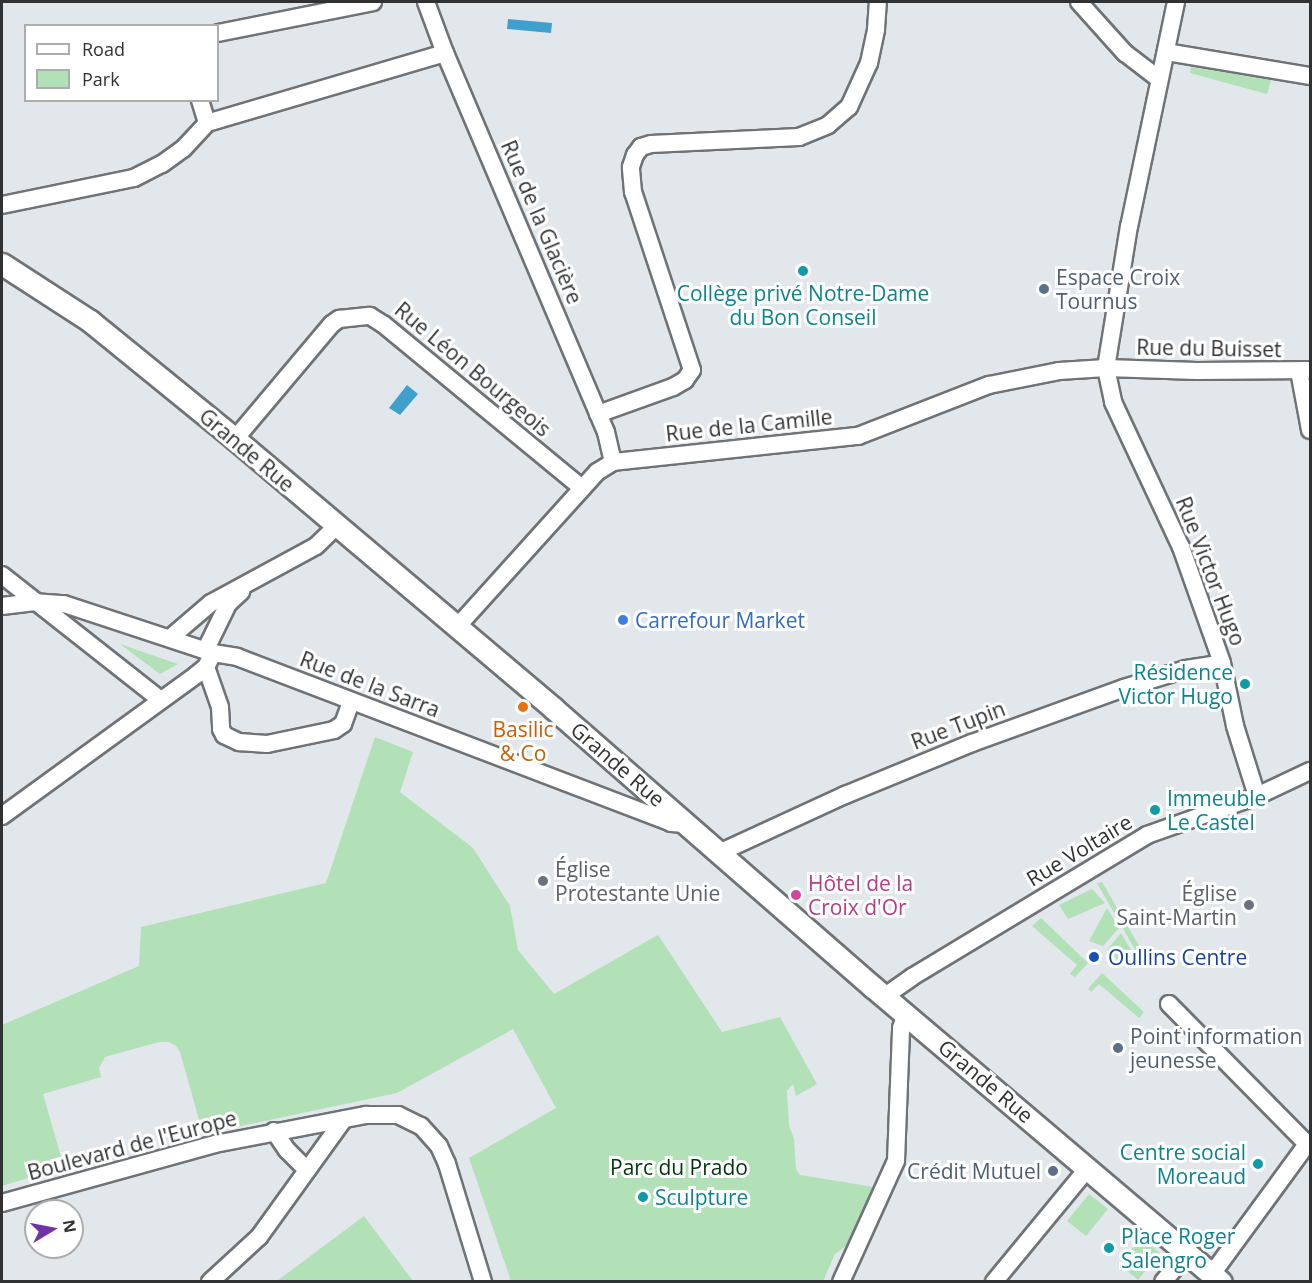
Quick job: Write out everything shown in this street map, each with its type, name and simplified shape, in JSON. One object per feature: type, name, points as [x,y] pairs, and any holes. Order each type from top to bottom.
[{"type":"main road","name":"Grande Rue","points":[[2,264],[90,321],[235,439],[1216,1278]]},
{"type":"street","points":[[219,33],[373,2]]},
{"type":"street","name":"Rue de la Glacière","points":[[426,2],[445,53],[610,442],[613,462]]},
{"type":"street","name":"Rue de la Camille","points":[[597,412],[673,387],[685,380],[692,370],[633,192],[631,167],[635,155],[641,147],[651,144],[799,136],[828,125],[849,107],[869,63],[876,29],[878,2]]},
{"type":"street","points":[[1079,2],[1125,53],[1159,79]]},
{"type":"street","points":[[1106,368],[1121,273],[1176,2]]},
{"type":"street","points":[[1166,52],[1311,76]]},
{"type":"street","points":[[2,206],[134,178],[162,164],[183,149],[207,123],[445,53]]},
{"type":"street","points":[[201,102],[207,123]]},
{"type":"street","name":"Rue Léon Bourgeois","points":[[235,439],[332,324],[339,319],[370,316],[383,324],[582,488]]},
{"type":"street","name":"Rue de la Camille","points":[[613,462],[858,436],[989,385],[1059,371],[1106,368]]},
{"type":"street","name":"Rue du Buisset","points":[[1106,368],[1305,371]]},
{"type":"street","name":"Rue Victor Hugo","points":[[1106,368],[1113,402],[1181,547],[1222,663],[1235,726],[1257,796]]},
{"type":"street","points":[[1305,371],[1311,430]]},
{"type":"street","points":[[457,627],[597,472],[613,462]]},
{"type":"street","points":[[170,638],[211,603],[316,546],[337,526]]},
{"type":"street","points":[[2,575],[33,602],[161,700]]},
{"type":"street","points":[[2,816],[161,700],[209,656],[228,604],[250,583]]},
{"type":"street","name":"Rue de la Sarra","points":[[2,606],[33,602],[64,604],[170,638],[209,656],[237,657],[671,823],[686,824]]},
{"type":"street","points":[[209,656],[220,707],[221,729],[224,735],[239,742],[267,744],[334,730],[343,724],[351,702]]},
{"type":"street","name":"Rue Tupin","points":[[719,854],[845,795],[972,742],[1124,688],[1186,669],[1222,663]]},
{"type":"street","name":"Rue Voltaire","points":[[885,996],[912,977],[1147,835],[1257,796],[1311,771]]},
{"type":"street","points":[[1169,1004],[1309,1146],[1216,1278]]},
{"type":"street","points":[[841,1281],[896,1161],[901,1028],[906,1014]]},
{"type":"street","name":"Boulevard de l'Europe","points":[[2,1203],[214,1143],[381,1113],[398,1115],[421,1126],[433,1138],[447,1164],[483,1281]]},
{"type":"street","points":[[210,1281],[259,1238],[344,1119]]},
{"type":"street","points":[[274,1131],[287,1150],[307,1170]]},
{"type":"street","points":[[994,1281],[1087,1169]]},
{"type":"street","points":[[1163,1281],[1187,1253]]},
{"type":"green space","points":[[1191,67],[1271,80],[1267,94],[1190,73]]},
{"type":"green space","points":[[120,644],[178,664],[160,674]]},
{"type":"green space","name":"Parc du Prado","points":[[375,737],[413,752],[400,792],[473,848],[510,906],[518,950],[554,994],[658,935],[722,1032],[780,1017],[817,1084],[796,1096],[793,1084],[787,1091],[789,1126],[794,1139],[796,1169],[800,1175],[874,1187],[850,1243],[835,1254],[823,1281],[511,1281],[469,1158],[556,1108],[513,1029],[397,1093],[203,1134],[180,1052],[176,1046],[169,1042],[159,1042],[105,1057],[99,1068],[101,1077],[43,1094],[64,1167],[2,1186],[2,1025],[139,966],[141,927],[326,883]]},
{"type":"green space","points":[[1102,882],[1142,951],[1137,953],[1097,883]]},
{"type":"green space","points":[[1092,889],[1105,903],[1068,919],[1059,905]]},
{"type":"green space","points":[[1107,908],[1119,928],[1103,946],[1089,941]]},
{"type":"green space","points":[[1041,918],[1088,963],[1075,977],[1070,974],[1077,965],[1032,926]]},
{"type":"green space","points":[[1121,933],[1134,955],[1120,962],[1107,950]]},
{"type":"green space","points":[[1102,973],[1144,1012],[1139,1018],[1099,984],[1091,992],[1088,989]]},
{"type":"green space","points":[[1089,1194],[1108,1209],[1086,1236],[1067,1221]]},
{"type":"green space","points":[[364,1216],[413,1281],[277,1281]]},
{"type":"green space","points":[[1142,1238],[1160,1253],[1138,1280],[1118,1263]]},
{"type":"water","points":[[508,19],[552,23],[551,33],[507,29]]},
{"type":"water","points":[[407,385],[418,394],[400,415],[389,408]]},
{"type":"place","name":"Collège privé Notre-Dame du Bon Conseil","points":[[803,271]]},
{"type":"place","name":"Espace Croix Tournus","points":[[1044,289]]},
{"type":"place","name":"Carrefour Market","points":[[623,620]]},
{"type":"place","name":"Résidence Victor Hugo","points":[[1245,684]]},
{"type":"place","name":"Basilic & Co","points":[[523,707]]},
{"type":"place","name":"Immeuble Le Castel","points":[[1155,810]]},
{"type":"place","name":"Église Protestante Unie","points":[[543,881]]},
{"type":"place","name":"Hôtel de la Croix d'Or","points":[[796,895]]},
{"type":"place","name":"Église Saint-Martin","points":[[1249,905]]},
{"type":"place","name":"Oullins Centre","points":[[1094,957]]},
{"type":"place","name":"Point information jeunesse","points":[[1118,1048]]},
{"type":"place","name":"Centre social Moreaud","points":[[1258,1164]]},
{"type":"place","name":"Crédit Mutuel","points":[[1053,1171]]},
{"type":"place","name":"Sculpture","points":[[643,1197]]},
{"type":"place","name":"Place Roger Salengro","points":[[1109,1248]]}]
